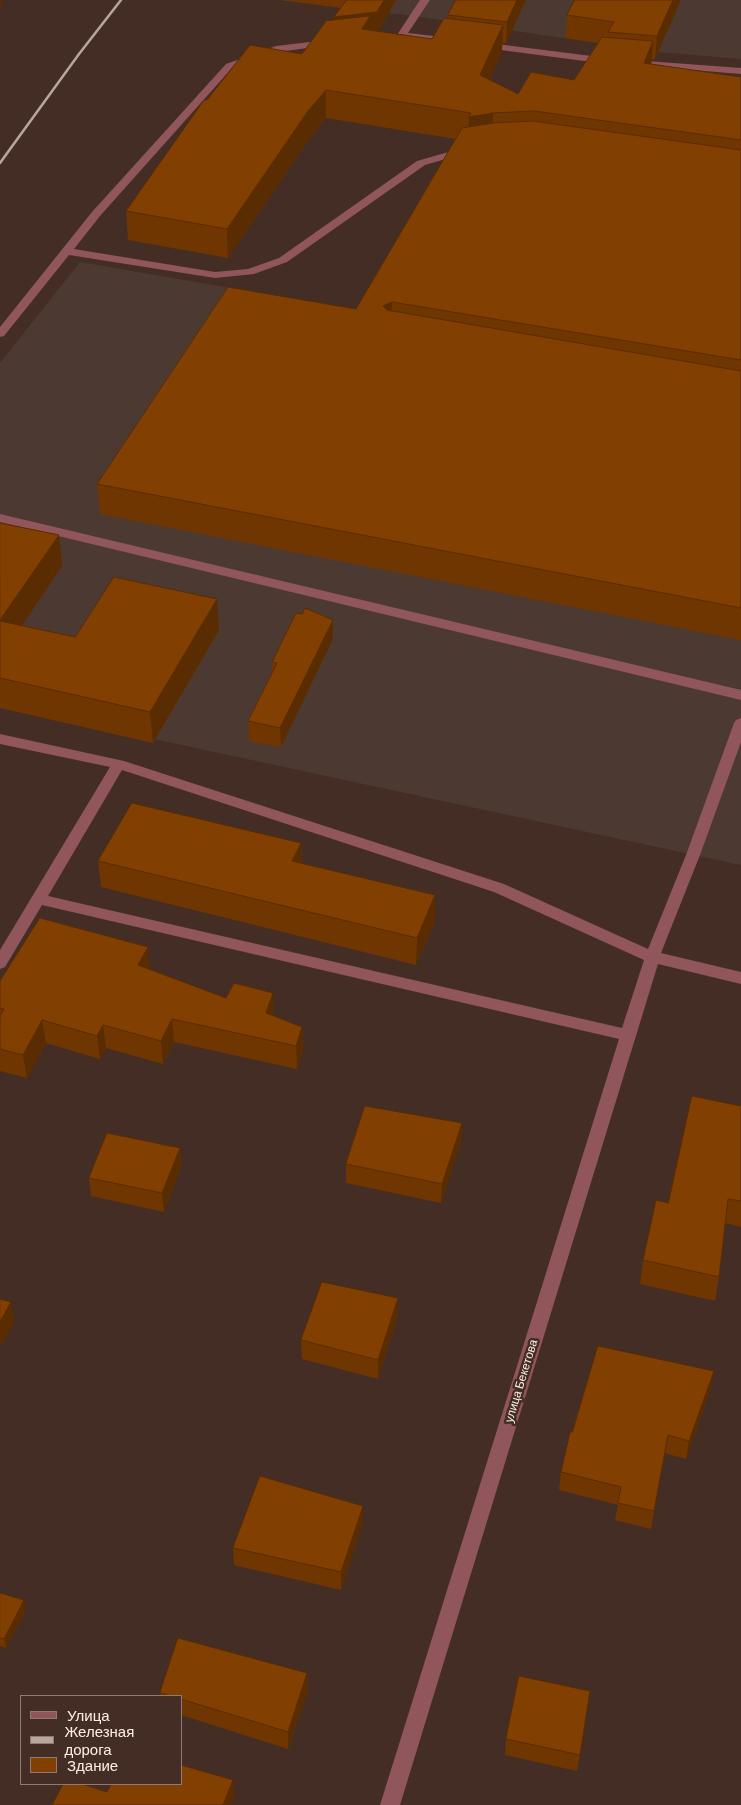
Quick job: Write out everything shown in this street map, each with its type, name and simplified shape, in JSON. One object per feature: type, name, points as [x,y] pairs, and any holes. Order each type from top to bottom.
[{"type":"street","points":[[425,0],[397,36],[612,61],[741,71]]},
{"type":"street","points":[[0,334],[96,214],[229,66],[276,49],[334,42]]},
{"type":"street","points":[[67,251],[214,275],[250,272],[283,260],[421,163],[450,153],[475,149]]},
{"type":"street","points":[[0,518],[741,695]]},
{"type":"street","name":"улица Бекетова","points":[[390,1805],[652,957],[693,855],[741,722]]},
{"type":"street","points":[[0,739],[119,764],[498,888],[652,957],[741,978]]},
{"type":"street","points":[[0,963],[119,764]]},
{"type":"street","points":[[38,900],[628,1035]]},
{"type":"shaded area","points":[[280,0],[741,0],[741,59],[658,52],[414,16]]},
{"type":"shaded area","points":[[80,262],[741,376],[741,865],[0,706],[0,363]]},
{"type":"building","points":[[347,0],[384,0],[377,12],[334,17]]},
{"type":"building","points":[[456,0],[517,0],[507,22],[448,15]]},
{"type":"building","points":[[575,0],[673,0],[657,36],[608,32],[614,22],[567,15]]},
{"type":"building","points":[[370,16],[362,29],[432,39],[444,18],[503,25],[480,75],[518,94],[531,72],[574,80],[602,37],[653,41],[644,63],[741,77],[741,140],[534,111],[493,113],[469,117],[471,113],[326,90],[308,111],[227,229],[126,211],[204,100],[207,100],[250,45],[302,54],[326,21]]},
{"type":"building","points":[[533,121],[741,150],[741,360],[392,302],[383,306],[387,310],[741,371],[741,608],[97,484],[228,287],[356,309],[462,128],[493,123]]},
{"type":"building","points":[[0,523],[59,535],[0,620]]},
{"type":"building","points":[[114,577],[217,599],[150,712],[0,678],[0,621],[75,637]]},
{"type":"building","points":[[305,608],[333,620],[280,728],[248,721],[277,663],[272,662],[296,613],[302,614]]},
{"type":"building","points":[[132,803],[301,843],[292,861],[435,895],[417,938],[98,861]]},
{"type":"building","points":[[40,918],[148,947],[138,965],[226,998],[234,983],[273,993],[266,1013],[302,1027],[296,1046],[172,1019],[161,1041],[103,1025],[97,1036],[42,1020],[23,1055],[0,1049],[0,1016],[4,1009],[0,1008],[0,981]]},
{"type":"building","points":[[692,1096],[741,1106],[741,1201],[728,1199],[719,1277],[643,1260],[656,1200],[668,1203]]},
{"type":"building","points":[[365,1106],[462,1123],[442,1184],[346,1164]]},
{"type":"building","points":[[107,1133],[180,1148],[162,1193],[89,1178]]},
{"type":"building","points":[[322,1282],[398,1298],[378,1360],[301,1340]]},
{"type":"building","points":[[0,1299],[11,1302],[0,1322]]},
{"type":"building","points":[[598,1346],[714,1371],[689,1441],[668,1435],[654,1511],[618,1503],[621,1487],[561,1472],[570,1432],[572,1432]]},
{"type":"building","points":[[260,1476],[363,1506],[341,1572],[233,1548]]},
{"type":"building","points":[[0,1593],[24,1600],[4,1639],[0,1638]]},
{"type":"building","points":[[178,1638],[307,1673],[288,1732],[182,1699],[182,1695],[160,1693]]},
{"type":"building","points":[[519,1676],[590,1691],[580,1755],[506,1739]]},
{"type":"building","points":[[182,1765],[233,1780],[223,1805],[52,1805],[62,1785],[85,1785],[107,1792],[110,1785],[182,1785]]},
{"type":"railway","points":[[0,163],[79,54],[121,0]]}]
